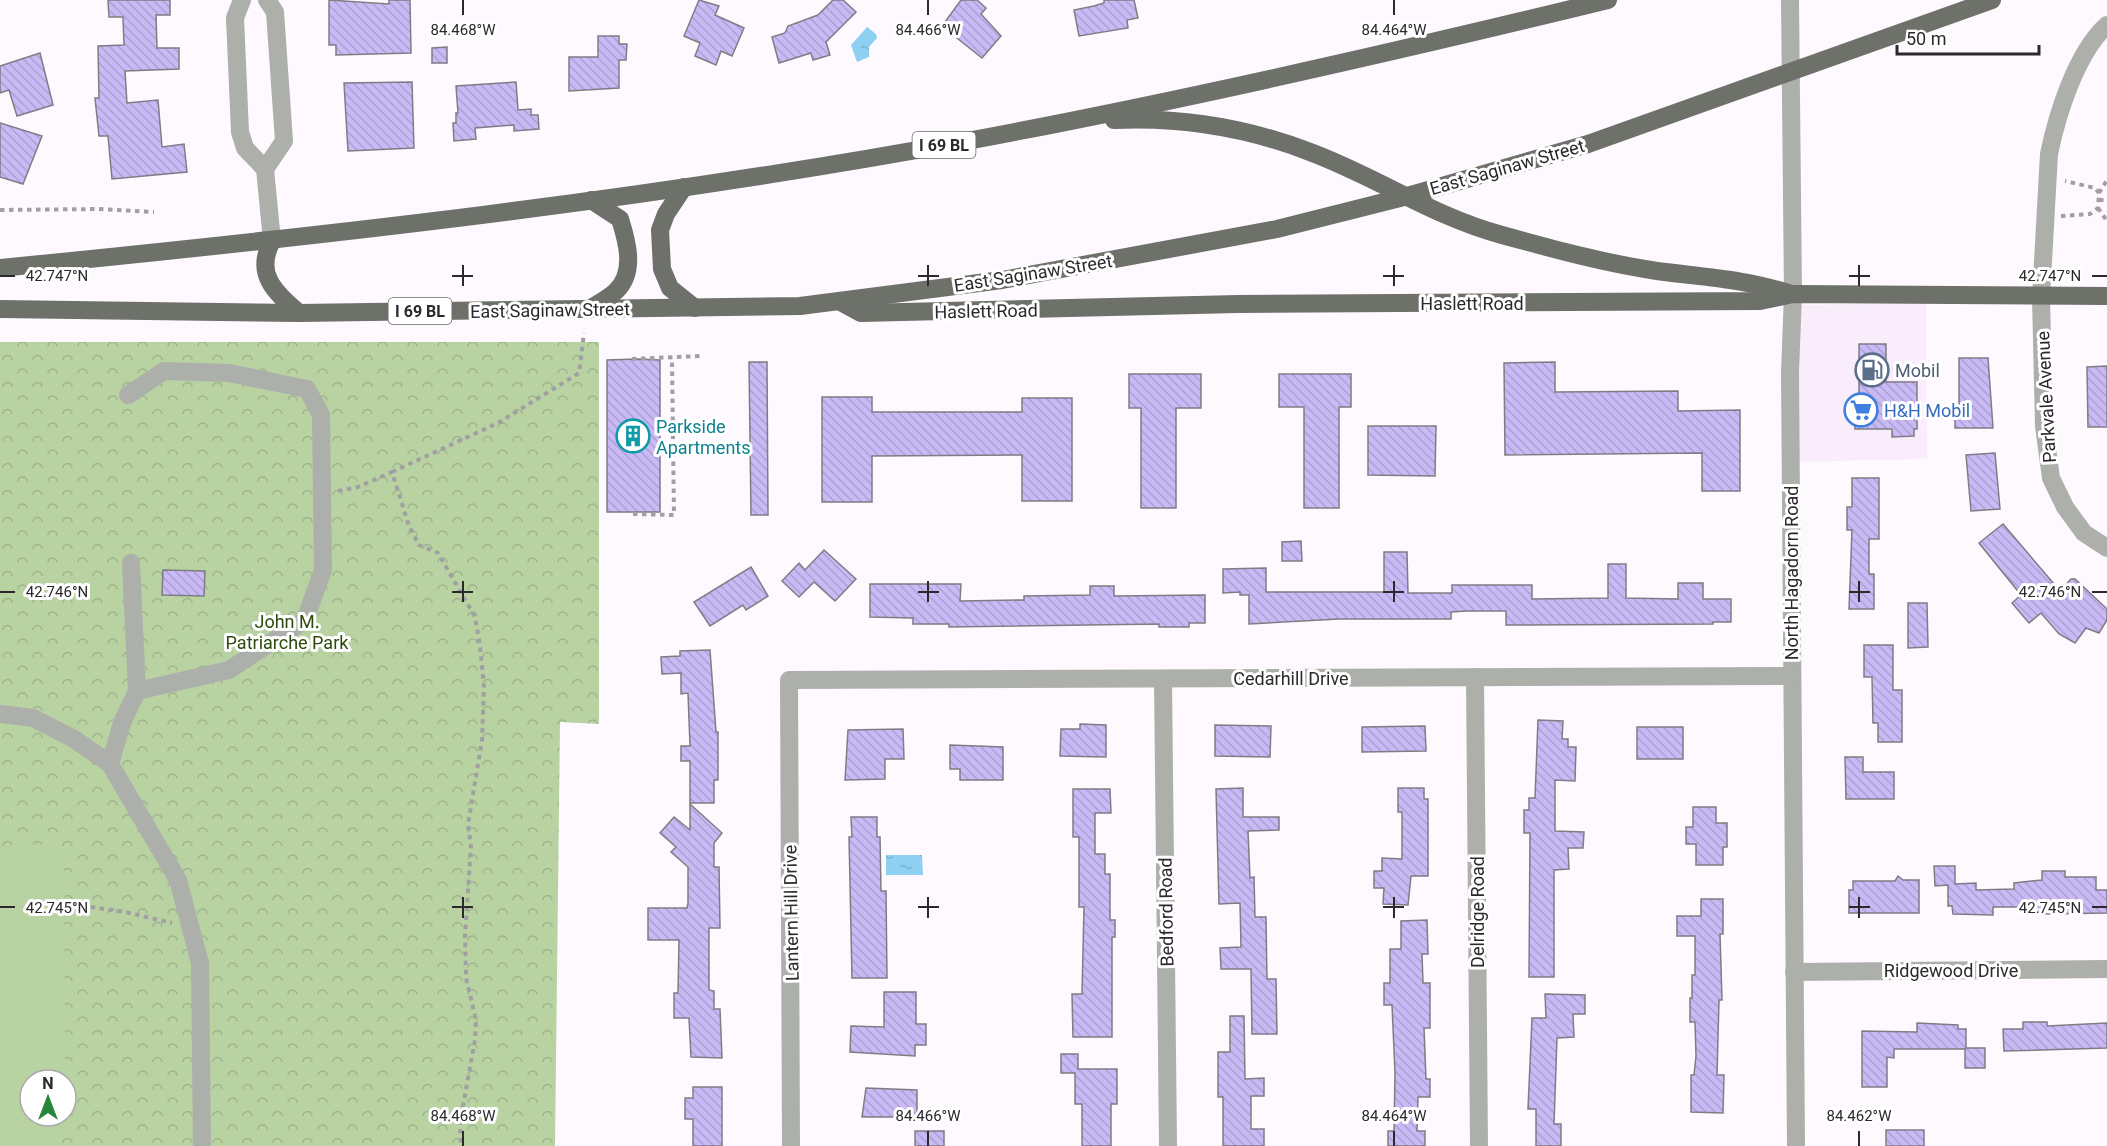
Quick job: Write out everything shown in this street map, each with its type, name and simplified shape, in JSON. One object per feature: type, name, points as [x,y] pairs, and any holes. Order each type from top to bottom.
[{"type":"main road","name":"I 69 BL","points":[[0,268],[272,241],[684,187],[1059,123],[1361,61],[1608,0]]},
{"type":"main road","name":"East Saginaw Street","points":[[0,309],[299,313],[800,306],[1002,280],[1277,229],[1404,197],[1588,144],[1992,0]]},
{"type":"main road","points":[[1059,123],[1131,119],[1226,127],[1312,152],[1404,197],[1498,234],[1577,255],[1656,270],[1760,284],[1793,294]]},
{"type":"main road","points":[[684,187],[666,214],[660,230],[662,269],[670,288],[695,308]]},
{"type":"main road","points":[[588,310],[617,291],[628,273],[627,243],[620,219],[591,200]]},
{"type":"main road","points":[[272,241],[264,255],[265,271],[281,297],[299,313]]},
{"type":"main road","name":"Haslett Road","points":[[839,301],[861,313],[1238,304],[1760,301],[1793,294],[2107,296]]},
{"type":"street","points":[[242,0],[235,18],[240,132],[245,148],[265,169],[272,241]]},
{"type":"street","points":[[265,169],[284,141],[275,12],[267,0]]},
{"type":"street","name":"North Hagadorn Road","points":[[1790,0],[1796,1146]]},
{"type":"street","name":"Parkvale Avenue","points":[[2107,25],[2081,63],[2059,116],[2049,154],[2041,297],[2044,426],[2051,478],[2065,507],[2084,532],[2107,548]]},
{"type":"street","points":[[128,395],[164,371],[230,373],[308,389],[321,415],[323,570],[305,620],[229,670],[137,691]]},
{"type":"street","points":[[110,764],[122,723],[137,691],[132,563]]},
{"type":"street","name":"Cedarhill Drive","points":[[789,680],[1792,676]]},
{"type":"street","name":"Delridge Road","points":[[1475,677],[1479,1146]]},
{"type":"street","name":"Bedford Road","points":[[1163,679],[1168,1146]]},
{"type":"street","name":"Lantern Hill Drive","points":[[789,680],[791,1146]]},
{"type":"street","points":[[1,718],[33,718],[74,739],[110,764],[178,880],[200,963],[202,1146]]},
{"type":"street","name":"Ridgewood Drive","points":[[1794,972],[2107,969]]},
{"type":"path","points":[[2048,180],[2085,183],[2099,193]]},
{"type":"path","points":[[2046,215],[2090,214],[2098,207],[2099,193],[2107,180]]},
{"type":"path","points":[[2099,200],[2107,200]]},
{"type":"path","points":[[2098,207],[2107,221]]},
{"type":"path","points":[[0,210],[99,209],[154,212]]},
{"type":"path","points":[[323,493],[358,487],[498,423],[579,373],[584,333]]},
{"type":"path","points":[[632,359],[700,356]]},
{"type":"path","points":[[633,514],[674,514],[672,358]]},
{"type":"path","points":[[392,472],[409,526],[419,545],[438,553],[475,617],[480,646],[484,687],[482,740],[468,824],[471,846],[465,936],[466,978],[476,1020],[475,1041],[460,1122],[461,1146]]},
{"type":"path","points":[[64,903],[124,912],[191,927]]},
{"type":"shaded area","points":[[1926,303],[1927,459],[1796,462],[1795,305]]},
{"type":"green space","name":"John M. Patriarche Park","points":[[0,342],[599,342],[599,724],[560,722],[555,1146],[0,1146]]},
{"type":"green space","points":[[16,844],[49,845],[64,859],[65,1068],[18,1068],[18,1128],[63,1128],[62,1146],[0,1146],[0,847]]},
{"type":"water","points":[[867,27],[876,34],[877,38],[869,47],[869,57],[857,62],[851,45]]},
{"type":"water","points":[[886,855],[922,855],[923,875],[886,875]]},
{"type":"building","points":[[108,0],[170,0],[170,15],[156,15],[157,48],[179,48],[179,69],[125,71],[127,103],[158,100],[162,147],[184,144],[187,172],[112,179],[108,136],[99,136],[95,98],[99,98],[98,46],[124,45],[123,17],[109,17]]},
{"type":"building","points":[[329,0],[389,4],[389,0],[410,0],[411,53],[336,55],[336,45],[329,45]]},
{"type":"building","points":[[699,0],[719,6],[715,15],[744,28],[732,56],[721,51],[716,65],[695,56],[700,43],[684,36]]},
{"type":"building","points":[[833,0],[843,0],[856,12],[826,42],[830,55],[813,60],[811,53],[779,63],[772,37],[785,33],[788,26],[818,15]]},
{"type":"building","points":[[961,0],[977,0],[986,8],[981,14],[1001,36],[982,58],[942,26]]},
{"type":"building","points":[[1104,0],[1134,0],[1138,18],[1127,20],[1128,28],[1079,36],[1074,10],[1104,3]]},
{"type":"building","points":[[598,36],[619,36],[619,44],[627,44],[626,60],[619,60],[619,88],[569,91],[569,57],[598,57]]},
{"type":"building","points":[[447,47],[447,63],[432,63],[432,48]]},
{"type":"building","points":[[40,53],[53,105],[17,116],[9,90],[0,93],[0,66]]},
{"type":"building","points":[[412,82],[414,148],[348,151],[344,83]]},
{"type":"building","points":[[516,82],[518,110],[531,109],[531,115],[538,115],[539,129],[514,131],[514,125],[475,128],[476,139],[454,141],[453,123],[456,123],[456,113],[458,113],[456,86]]},
{"type":"building","points":[[0,123],[42,136],[23,184],[0,177]]},
{"type":"building","points":[[1859,344],[1886,344],[1886,382],[1917,382],[1917,429],[1914,429],[1914,436],[1892,437],[1892,429],[1855,429],[1854,400],[1859,400]]},
{"type":"building","points":[[1959,358],[1988,358],[1993,428],[1955,428],[1955,410],[1959,410]]},
{"type":"building","name":"Parkside Apartments","points":[[607,360],[660,360],[660,512],[607,512]]},
{"type":"building","points":[[749,362],[767,362],[768,515],[751,515]]},
{"type":"building","points":[[1555,362],[1555,392],[1678,391],[1678,411],[1740,410],[1740,491],[1702,491],[1702,453],[1505,455],[1504,363]]},
{"type":"building","points":[[2107,366],[2107,427],[2088,427],[2087,367]]},
{"type":"building","points":[[1129,374],[1201,374],[1201,408],[1176,408],[1176,508],[1141,508],[1141,408],[1129,408]]},
{"type":"building","points":[[1279,374],[1351,374],[1351,407],[1339,407],[1339,508],[1304,508],[1304,407],[1279,407]]},
{"type":"building","points":[[822,397],[872,397],[872,412],[1022,412],[1022,398],[1072,398],[1072,501],[1022,501],[1022,455],[872,456],[872,502],[822,502]]},
{"type":"building","points":[[1368,426],[1436,426],[1435,476],[1368,475]]},
{"type":"building","points":[[1995,453],[2000,509],[1971,511],[1966,455]]},
{"type":"building","points":[[1852,478],[1879,478],[1879,539],[1869,539],[1869,574],[1874,574],[1874,609],[1849,609],[1852,530],[1847,530],[1847,507],[1852,507]]},
{"type":"building","points":[[2003,524],[2060,591],[2071,579],[2075,579],[2107,609],[2107,620],[2099,633],[2086,628],[2075,643],[2059,634],[2041,613],[2029,623],[2012,603],[2021,595],[1979,543]]},
{"type":"building","points":[[1301,541],[1302,561],[1282,561],[1282,542]]},
{"type":"building","points":[[824,550],[856,579],[835,601],[814,582],[799,597],[782,581],[799,563],[805,570]]},
{"type":"building","points":[[1384,552],[1407,552],[1408,593],[1452,593],[1452,585],[1532,585],[1532,599],[1608,598],[1608,564],[1626,564],[1626,598],[1678,599],[1678,583],[1703,583],[1703,599],[1731,599],[1731,622],[1506,625],[1506,611],[1467,611],[1451,612],[1451,619],[1339,619],[1249,624],[1249,595],[1240,595],[1240,592],[1223,593],[1223,569],[1266,568],[1266,592],[1384,592]]},
{"type":"building","points":[[751,567],[768,596],[746,610],[743,605],[710,626],[694,602]]},
{"type":"building","points":[[163,570],[205,571],[204,596],[162,595]]},
{"type":"building","points":[[870,584],[961,584],[960,601],[1024,600],[1024,596],[1090,595],[1090,586],[1114,586],[1114,596],[1205,595],[1205,623],[1189,623],[1189,627],[1159,627],[1159,624],[949,627],[949,624],[913,624],[913,618],[870,617]]},
{"type":"building","points":[[1908,603],[1927,603],[1928,647],[1908,648]]},
{"type":"building","points":[[1864,645],[1893,645],[1893,690],[1902,690],[1902,742],[1878,742],[1878,723],[1873,723],[1872,677],[1864,677]]},
{"type":"building","points":[[710,650],[716,732],[718,732],[718,780],[714,780],[714,803],[690,803],[690,761],[681,761],[681,746],[690,746],[688,693],[681,694],[681,673],[662,674],[661,657],[680,656],[680,651]]},
{"type":"building","points":[[1538,720],[1563,721],[1562,739],[1568,739],[1568,747],[1576,747],[1575,781],[1555,780],[1555,831],[1584,832],[1583,848],[1568,848],[1569,869],[1554,870],[1554,977],[1529,977],[1530,833],[1524,833],[1524,810],[1529,810],[1529,798],[1535,798]]},
{"type":"building","points":[[1080,724],[1106,725],[1106,757],[1060,756],[1061,729],[1080,729]]},
{"type":"building","points":[[1215,725],[1271,726],[1270,757],[1215,756]]},
{"type":"building","points":[[1425,726],[1426,751],[1362,752],[1362,727]]},
{"type":"building","points":[[1637,727],[1683,727],[1683,759],[1637,759]]},
{"type":"building","points":[[903,729],[904,759],[885,759],[885,779],[845,780],[848,730]]},
{"type":"building","points":[[950,745],[1003,747],[1003,780],[960,780],[960,769],[950,769]]},
{"type":"building","points":[[1845,757],[1863,757],[1863,772],[1894,772],[1894,799],[1846,799]]},
{"type":"building","points":[[1243,788],[1243,817],[1279,817],[1279,830],[1248,831],[1250,878],[1254,877],[1255,917],[1266,917],[1267,979],[1276,979],[1277,1034],[1252,1034],[1251,969],[1221,969],[1220,948],[1241,947],[1240,903],[1219,904],[1216,789]]},
{"type":"building","points":[[1398,788],[1424,788],[1424,799],[1428,799],[1428,876],[1411,876],[1408,905],[1383,904],[1384,888],[1374,888],[1374,871],[1382,871],[1382,858],[1402,859],[1402,812],[1398,812]]},
{"type":"building","points":[[1073,789],[1110,789],[1111,813],[1095,813],[1095,854],[1105,854],[1105,874],[1110,874],[1110,920],[1115,920],[1115,937],[1112,937],[1112,1037],[1073,1037],[1072,994],[1082,994],[1084,907],[1079,907],[1079,837],[1073,837]]},
{"type":"building","points":[[690,804],[722,833],[714,843],[714,867],[719,867],[720,928],[709,928],[709,990],[714,991],[714,1009],[720,1009],[722,1058],[691,1057],[689,1018],[674,1018],[674,993],[678,993],[679,940],[648,940],[648,908],[687,908],[688,867],[671,852],[676,847],[660,833],[674,817],[690,830]]},
{"type":"building","points":[[1693,807],[1716,807],[1716,823],[1727,823],[1727,847],[1723,847],[1723,865],[1696,865],[1696,844],[1686,844],[1686,827],[1693,827]]},
{"type":"building","points":[[851,817],[877,817],[877,837],[880,837],[881,891],[886,891],[887,978],[852,978],[849,837],[852,837]]},
{"type":"building","points":[[1934,866],[1955,866],[1955,884],[1976,883],[1976,890],[2014,889],[2014,883],[2042,880],[2042,871],[2065,871],[2065,877],[2096,877],[2096,890],[2107,890],[2107,913],[2045,914],[2045,911],[2028,911],[2028,907],[1993,907],[1993,915],[1953,914],[1952,906],[1948,906],[1948,885],[1935,886]]},
{"type":"building","points":[[1898,876],[1903,880],[1919,880],[1919,913],[1849,913],[1849,890],[1853,890],[1853,881],[1895,881]]},
{"type":"building","points":[[1701,899],[1723,899],[1723,934],[1720,934],[1722,1000],[1719,1000],[1717,1075],[1724,1075],[1723,1113],[1691,1112],[1691,1075],[1694,1075],[1696,1056],[1695,1022],[1690,1022],[1692,975],[1695,975],[1695,936],[1677,936],[1677,916],[1701,916]]},
{"type":"building","points":[[1427,920],[1428,954],[1422,954],[1423,983],[1430,983],[1430,1028],[1424,1028],[1426,1079],[1430,1079],[1430,1097],[1418,1097],[1417,1131],[1425,1131],[1425,1146],[1388,1146],[1388,1131],[1394,1131],[1395,1072],[1392,1005],[1384,1005],[1384,983],[1390,983],[1390,949],[1401,949],[1401,921]]},
{"type":"building","points":[[884,992],[916,992],[916,1024],[926,1024],[926,1045],[915,1045],[915,1056],[850,1052],[851,1026],[884,1027]]},
{"type":"building","points":[[1545,994],[1585,995],[1585,1014],[1573,1014],[1574,1037],[1557,1038],[1554,1124],[1561,1124],[1561,1146],[1536,1146],[1536,1109],[1528,1109],[1532,1018],[1546,1018]]},
{"type":"building","points":[[1230,1016],[1244,1016],[1245,1079],[1264,1078],[1264,1096],[1251,1096],[1251,1129],[1264,1129],[1264,1146],[1223,1146],[1223,1097],[1218,1097],[1218,1052],[1230,1052]]},
{"type":"building","points":[[2023,1022],[2047,1022],[2047,1026],[2107,1023],[2107,1048],[2004,1051],[2003,1029],[2023,1029]]},
{"type":"building","points":[[1917,1023],[1958,1025],[1958,1029],[1966,1029],[1966,1048],[1985,1048],[1985,1068],[1965,1068],[1965,1049],[1894,1049],[1894,1058],[1887,1057],[1887,1087],[1862,1087],[1862,1031],[1917,1032]]},
{"type":"building","points":[[1061,1054],[1078,1054],[1078,1069],[1117,1069],[1117,1104],[1111,1104],[1111,1146],[1082,1146],[1082,1104],[1075,1104],[1075,1073],[1061,1073]]},
{"type":"building","points":[[693,1087],[722,1087],[722,1146],[693,1146],[693,1119],[685,1119],[685,1098],[693,1098]]},
{"type":"building","points":[[866,1088],[917,1090],[917,1117],[862,1117]]},
{"type":"building","points":[[1886,1130],[1924,1130],[1924,1146],[1886,1146]]},
{"type":"building","points":[[915,1131],[944,1131],[944,1146],[915,1146]]},
{"type":"place","name":"Mobil","points":[[1872,370]]},
{"type":"place","name":"H&H Mobil","points":[[1861,410]]},
{"type":"place","name":"Parkside Apartments","points":[[633,436]]}]
